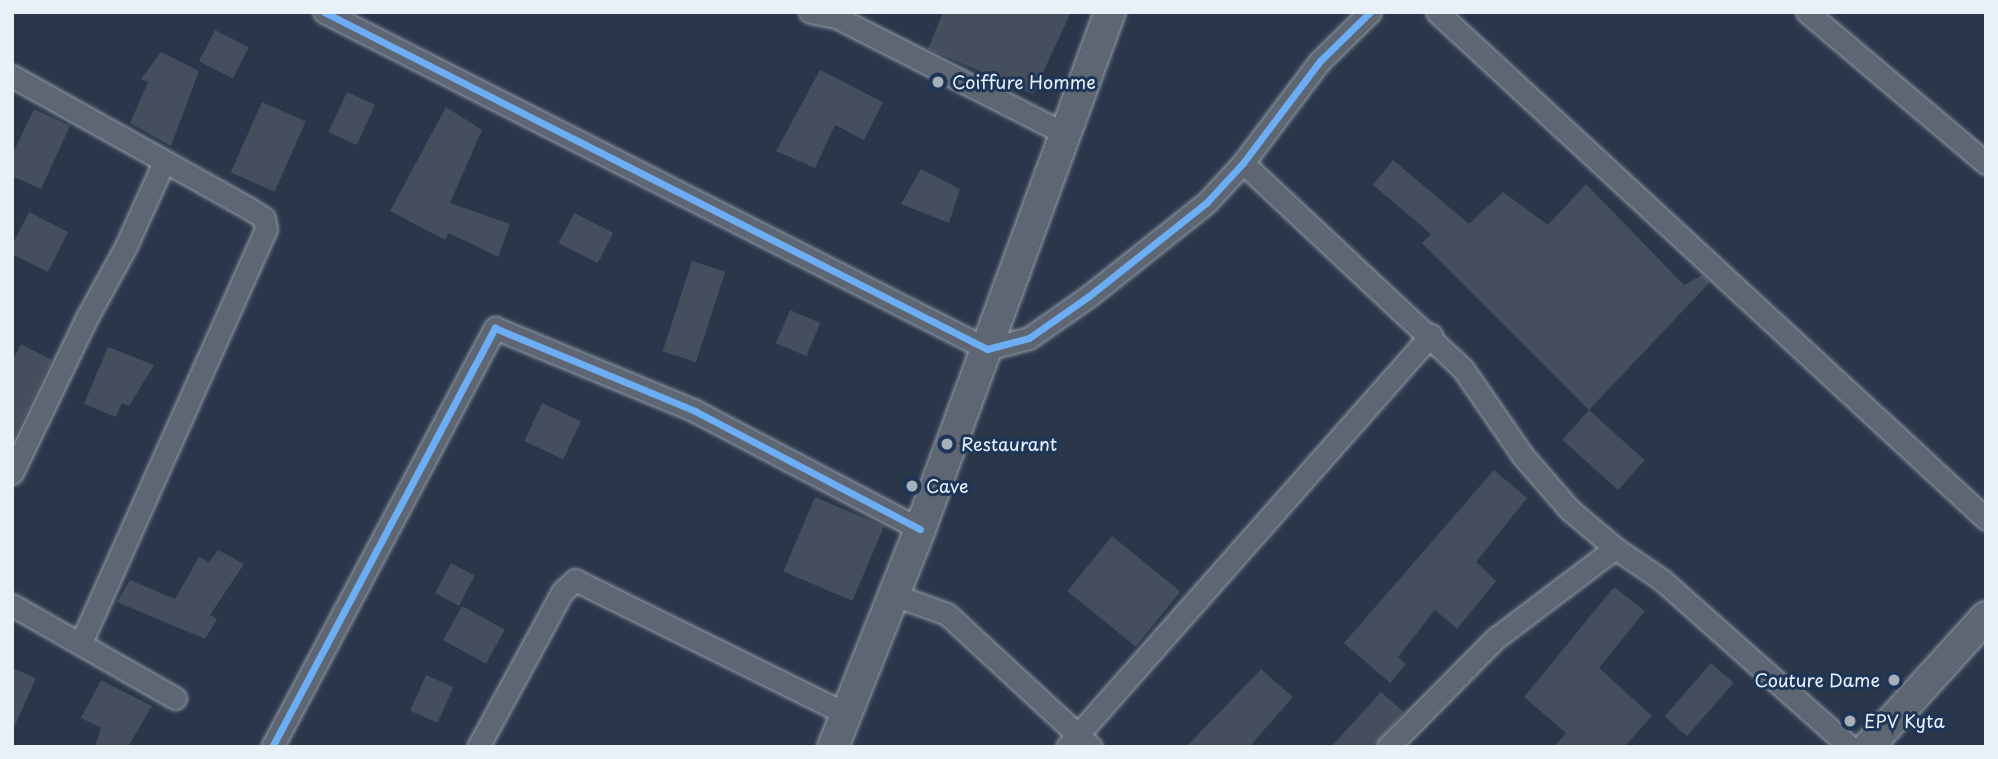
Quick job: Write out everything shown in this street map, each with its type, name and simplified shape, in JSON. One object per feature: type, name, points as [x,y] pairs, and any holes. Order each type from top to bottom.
[{"type":"street","points":[[324,12],[987,349],[1029,338],[1089,296],[1207,202],[1243,163],[1320,61],[1370,12]]},
{"type":"street","points":[[810,12],[838,15],[1066,134]]},
{"type":"street","points":[[832,747],[920,529],[1110,12]]},
{"type":"street","points":[[1437,12],[1986,519]]},
{"type":"street","points":[[1808,12],[1986,163]]},
{"type":"street","points":[[12,76],[264,218],[266,229],[81,643]]},
{"type":"street","points":[[12,473],[85,321],[127,246],[164,162]]},
{"type":"street","points":[[1243,163],[1431,335],[1463,369],[1523,456],[1570,510],[1615,548],[1662,580],[1850,747]]},
{"type":"street","points":[[272,747],[495,328],[695,411],[920,529]]},
{"type":"street","points":[[894,595],[947,614],[1079,742],[1431,335]]},
{"type":"street","points":[[1388,747],[1496,638],[1615,548]]},
{"type":"street","points":[[478,747],[562,592],[575,580],[846,713]]},
{"type":"street","points":[[12,605],[175,698]]},
{"type":"street","points":[[1868,747],[1986,617]]},
{"type":"building","points":[[943,12],[1071,12],[1033,94],[928,49]]},
{"type":"building","points":[[215,30],[249,47],[233,78],[199,61]]},
{"type":"building","points":[[161,52],[199,71],[171,146],[130,123],[148,82],[141,79]]},
{"type":"building","points":[[820,70],[883,102],[864,140],[835,125],[815,168],[776,151]]},
{"type":"building","points":[[347,92],[375,105],[357,145],[328,132]]},
{"type":"building","points":[[262,102],[306,122],[275,192],[231,172]]},
{"type":"building","points":[[446,107],[482,130],[450,203],[510,224],[498,257],[449,233],[445,240],[390,211]]},
{"type":"building","points":[[34,109],[70,126],[41,189],[12,176],[12,155]]},
{"type":"building","points":[[1393,160],[1469,224],[1503,192],[1548,225],[1586,184],[1684,285],[1702,275],[1710,282],[1589,410],[1422,243],[1431,234],[1373,185]]},
{"type":"building","points":[[921,169],[960,189],[949,223],[901,204]]},
{"type":"building","points":[[29,212],[68,232],[48,272],[12,254],[12,245]]},
{"type":"building","points":[[574,213],[613,233],[598,263],[559,243]]},
{"type":"building","points":[[692,261],[725,272],[696,362],[663,351]]},
{"type":"building","points":[[790,310],[820,323],[806,356],[776,343]]},
{"type":"building","points":[[21,344],[52,360],[12,442],[12,361]]},
{"type":"building","points":[[108,347],[154,365],[129,406],[122,403],[116,417],[84,404]]},
{"type":"building","points":[[542,403],[581,421],[563,459],[524,441]]},
{"type":"building","points":[[1589,410],[1645,460],[1618,490],[1562,440]]},
{"type":"building","points":[[1494,470],[1527,498],[1476,562],[1496,581],[1457,629],[1435,610],[1398,657],[1406,664],[1390,683],[1344,643]]},
{"type":"building","points":[[815,497],[884,526],[852,601],[783,572]]},
{"type":"building","points":[[1112,536],[1180,591],[1136,647],[1067,591]]},
{"type":"building","points":[[218,550],[244,564],[210,615],[217,619],[205,639],[117,602],[130,580],[175,599],[199,557],[209,562]]},
{"type":"building","points":[[451,563],[475,576],[459,606],[435,593]]},
{"type":"building","points":[[1614,587],[1645,611],[1599,668],[1652,716],[1624,747],[1554,747],[1566,733],[1524,697]]},
{"type":"building","points":[[462,606],[505,630],[486,664],[443,640]]},
{"type":"building","points":[[1711,663],[1734,683],[1687,736],[1664,717]]},
{"type":"building","points":[[12,668],[36,678],[12,732]]},
{"type":"building","points":[[1261,669],[1293,697],[1249,747],[1186,747]]},
{"type":"building","points":[[426,675],[453,687],[438,723],[410,711]]},
{"type":"building","points":[[101,680],[152,706],[128,747],[95,747],[101,728],[81,718]]},
{"type":"building","points":[[1381,692],[1404,712],[1374,747],[1331,747]]},
{"type":"cycle path","points":[[324,12],[987,349],[1029,338],[1089,296],[1207,202],[1243,163],[1320,61],[1370,12]]},
{"type":"cycle path","points":[[272,747],[495,328],[695,411],[920,529]]},
{"type":"place","name":"Coiffure Homme","points":[[938,82]]},
{"type":"place","name":"Restaurant","points":[[947,444]]},
{"type":"place","name":"Cave","points":[[912,486]]},
{"type":"place","name":"Couture Dame","points":[[1894,680]]},
{"type":"place","name":"EPV Kyta","points":[[1850,721]]}]
